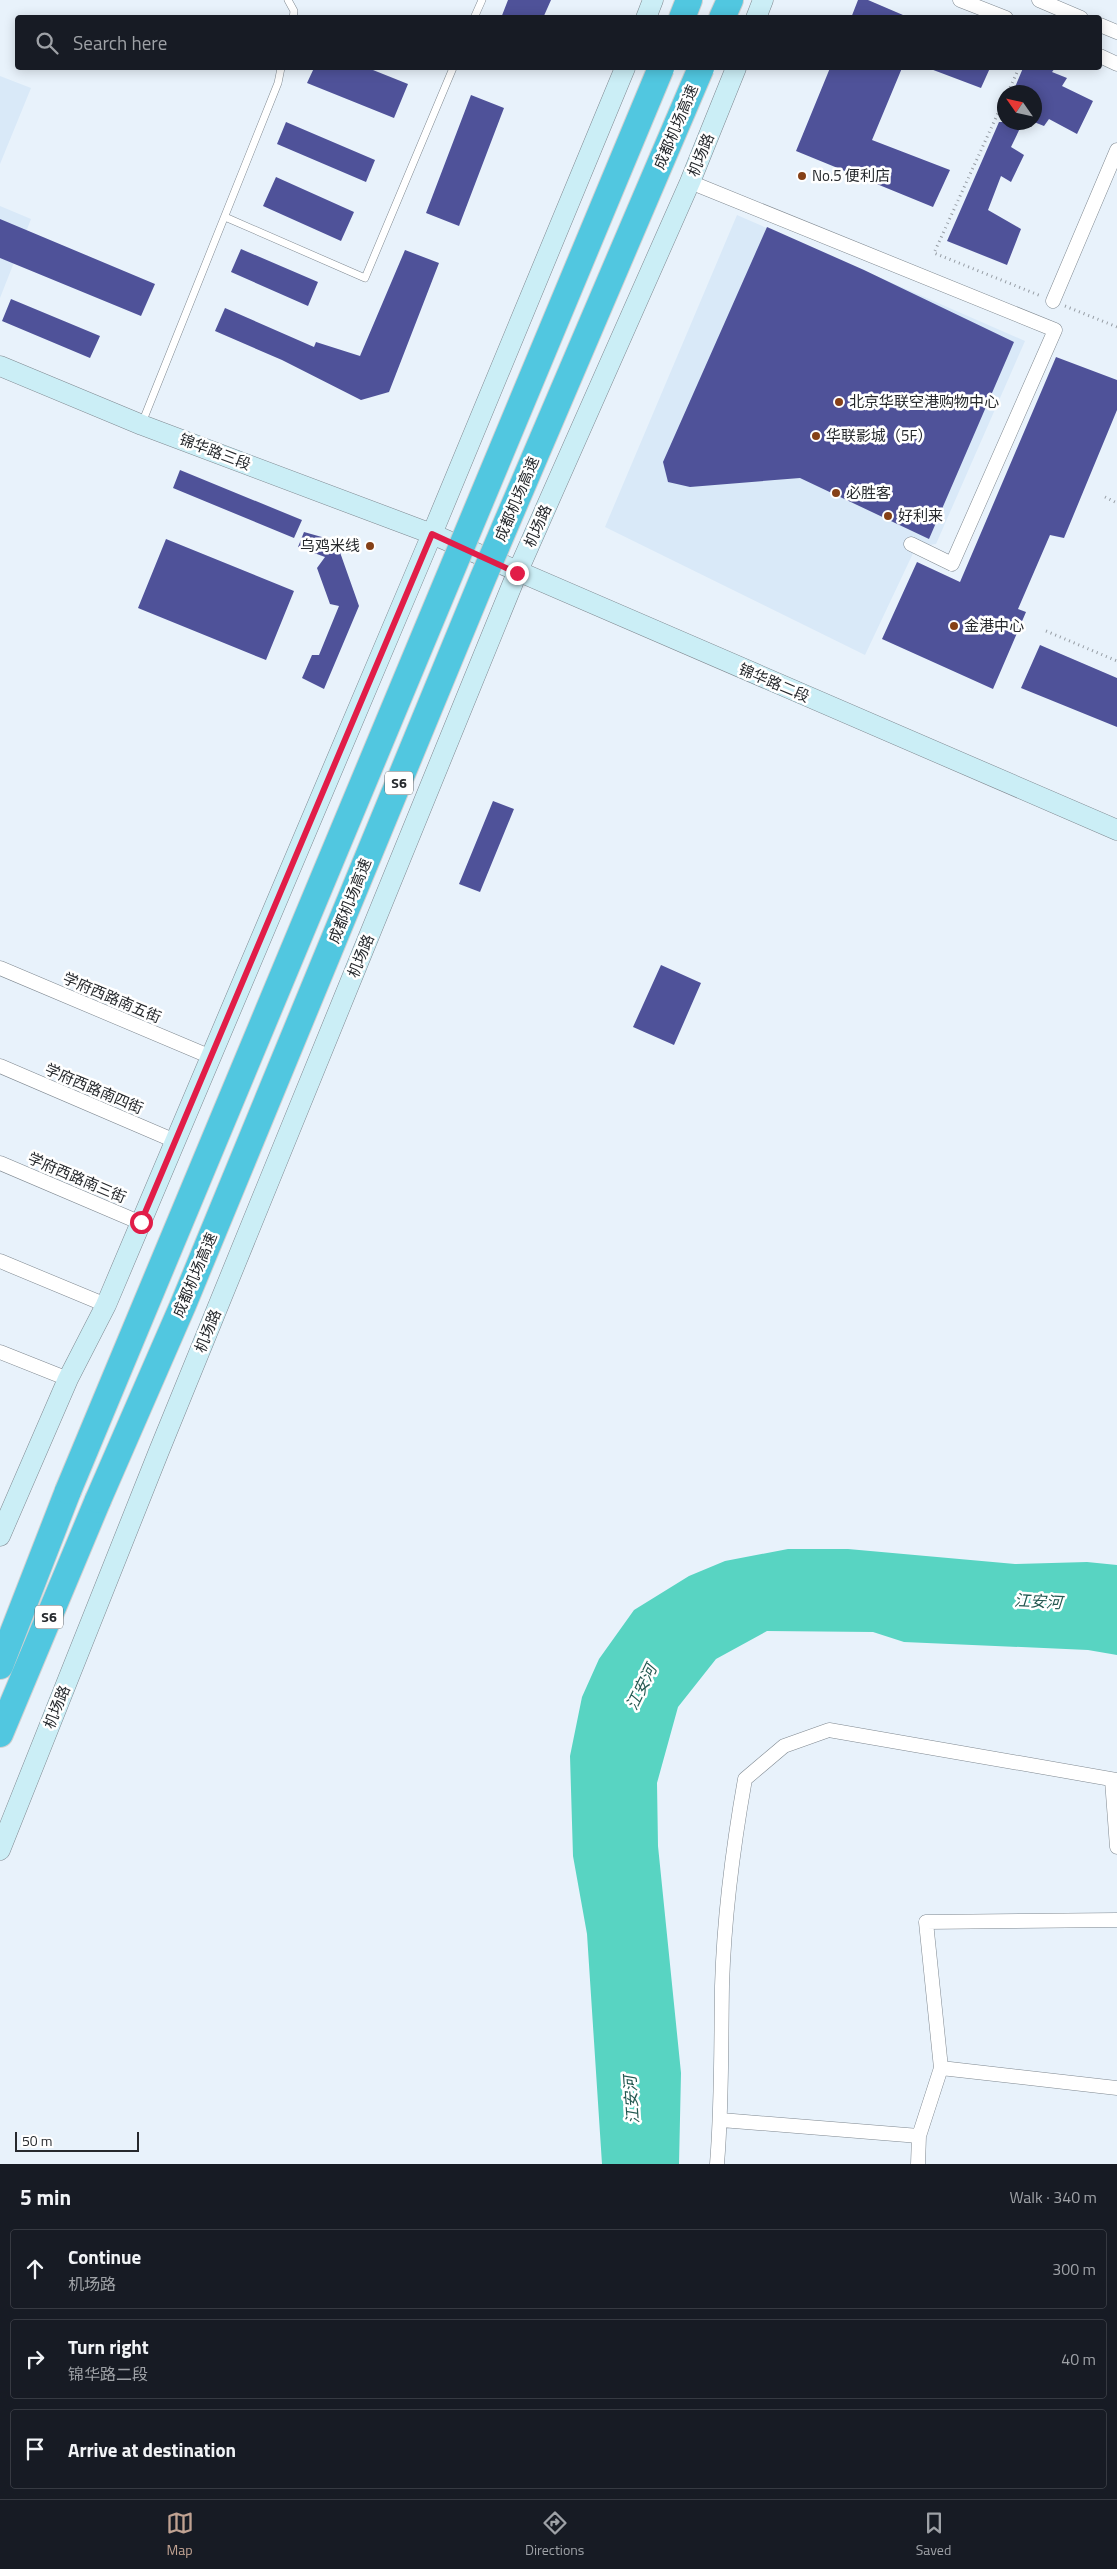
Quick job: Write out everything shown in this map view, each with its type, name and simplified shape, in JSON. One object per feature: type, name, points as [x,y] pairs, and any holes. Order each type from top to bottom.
[{"type":"highway","points":[[683,15],[689,0]]},
{"type":"highway","points":[[723,15],[730,0]]},
{"type":"highway","name":"S6","points":[[0,1666],[68,1491],[660,70]]},
{"type":"highway","name":"成都机场高速","points":[[0,1734],[98,1500],[183,1305],[483,578],[700,70]]},
{"type":"main road","points":[[647,15],[653,0]]},
{"type":"main road","points":[[757,15],[763,0]]},
{"type":"main road","points":[[0,1536],[68,1379],[106,1305],[432,534],[624,70]]},
{"type":"main road","name":"机场路","points":[[0,1850],[159,1451],[517,573],[690,182],[735,70]]},
{"type":"main road","name":"锦华路三段","points":[[0,366],[142,425],[432,534]]},
{"type":"main road","name":"锦华路二段","points":[[432,534],[517,573],[1117,830]]},
{"type":"street","points":[[960,0],[998,15]]},
{"type":"street","points":[[1039,0],[1074,15]]},
{"type":"street","points":[[1102,26],[1117,32]]},
{"type":"street","points":[[1102,57],[1117,64]]},
{"type":"street","points":[[1053,301],[1117,150]]},
{"type":"street","points":[[690,182],[1055,330],[952,564],[910,544]]},
{"type":"street","name":"学府西路南五街","points":[[0,968],[211,1057]]},
{"type":"street","name":"学府西路南四街","points":[[0,1066],[175,1141]]},
{"type":"street","name":"学府西路南三街","points":[[0,1163],[141,1222]]},
{"type":"street","points":[[0,1261],[106,1305]]},
{"type":"street","points":[[0,1352],[68,1379]]},
{"type":"street","points":[[717,2164],[721,2120],[722,1984],[733,1848],[744,1779],[784,1746],[829,1730],[1115,1782],[1117,1847]]},
{"type":"street","points":[[918,2164],[919,2136],[941,2068],[926,1922],[1117,1920]]},
{"type":"street","points":[[941,2068],[1117,2088]]},
{"type":"street","points":[[721,2120],[919,2136]]},
{"type":"lane","points":[[288,0],[294,11],[293,15]]},
{"type":"lane","points":[[475,15],[482,0]]},
{"type":"lane","points":[[142,425],[278,83],[281,70]]},
{"type":"lane","points":[[224,217],[365,278],[452,70]]},
{"type":"path","points":[[1011,85],[1018,70]]},
{"type":"path","points":[[997,115],[934,254],[1117,327]]},
{"type":"path","points":[[1105,498],[1117,503]]},
{"type":"path","points":[[1046,631],[1117,661]]},
{"type":"shaded area","points":[[0,76],[31,88],[0,164]]},
{"type":"shaded area","points":[[0,206],[31,219],[0,298]]},
{"type":"shaded area","points":[[737,215],[1025,341],[936,544],[916,547],[865,655],[605,527]]},
{"type":"water","name":"江安河","points":[[788,1549],[848,1549],[1015,1564],[1087,1562],[1117,1565],[1117,1655],[1088,1650],[904,1642],[873,1632],[767,1631],[716,1659],[678,1707],[657,1783],[658,1846],[681,2073],[679,2164],[602,2164],[587,1934],[573,1856],[570,1756],[582,1697],[599,1659],[634,1610],[689,1576],[725,1561]]},
{"type":"building","points":[[508,0],[551,0],[544,15],[502,15]]},
{"type":"building","points":[[858,0],[868,0],[903,15],[852,15]]},
{"type":"building","points":[[313,70],[373,70],[408,84],[394,118],[307,83]]},
{"type":"building","points":[[829,70],[901,70],[872,140],[950,170],[933,207],[796,151]]},
{"type":"building","points":[[933,70],[989,70],[981,88]]},
{"type":"building","points":[[1022,70],[1054,70],[1052,72],[1067,78],[1062,86],[1093,101],[1077,134],[1049,119],[1044,126],[1042,125],[1042,85],[1016,85]]},
{"type":"building","points":[[471,95],[504,108],[459,226],[426,213]]},
{"type":"building","points":[[286,122],[375,160],[366,182],[277,144]]},
{"type":"building","points":[[997,127],[997,130],[1019,130],[1011,147],[1024,155],[1011,182],[1001,176],[988,210],[1021,229],[1007,265],[947,241]]},
{"type":"building","points":[[276,177],[354,212],[341,241],[263,206]]},
{"type":"building","points":[[0,219],[155,284],[141,316],[0,258]]},
{"type":"building","name":"北京华联空港购物中心","points":[[767,227],[864,270],[1014,342],[929,539],[800,478],[690,487],[668,482],[663,462]]},
{"type":"building","points":[[241,249],[318,282],[308,306],[231,272]]},
{"type":"building","points":[[405,250],[439,263],[389,392],[361,400],[282,360],[215,331],[225,308],[314,347],[316,342],[360,356]]},
{"type":"building","points":[[11,299],[100,336],[90,358],[2,321]]},
{"type":"building","points":[[1056,357],[1117,380],[1117,410],[1064,538],[1050,535],[1018,609],[1026,612],[993,689],[882,639],[917,562],[960,582]]},
{"type":"building","points":[[180,470],[302,520],[294,538],[173,488]]},
{"type":"building","points":[[304,532],[336,541],[359,606],[324,689],[302,678],[312,655],[319,655],[339,606],[330,604],[317,568],[325,557],[298,547]]},
{"type":"building","points":[[166,539],[294,591],[266,660],[138,608]]},
{"type":"building","points":[[1040,645],[1117,678],[1117,727],[1021,688]]},
{"type":"building","points":[[493,801],[514,809],[480,892],[459,884]]},
{"type":"building","points":[[661,965],[701,983],[674,1045],[633,1027]]},
{"type":"place","name":"No.5 便利店","points":[[802,176]]},
{"type":"place","name":"北京华联空港购物中心","points":[[839,402]]},
{"type":"place","name":"华联影城（5F）","points":[[816,436]]},
{"type":"place","name":"必胜客","points":[[836,493]]},
{"type":"place","name":"好利来","points":[[888,516]]},
{"type":"place","name":"乌鸡米线","points":[[370,546]]},
{"type":"place","name":"金港中心","points":[[954,626]]},
{"type":"route","points":[[141,1222],[432,534],[517,573]]}]
